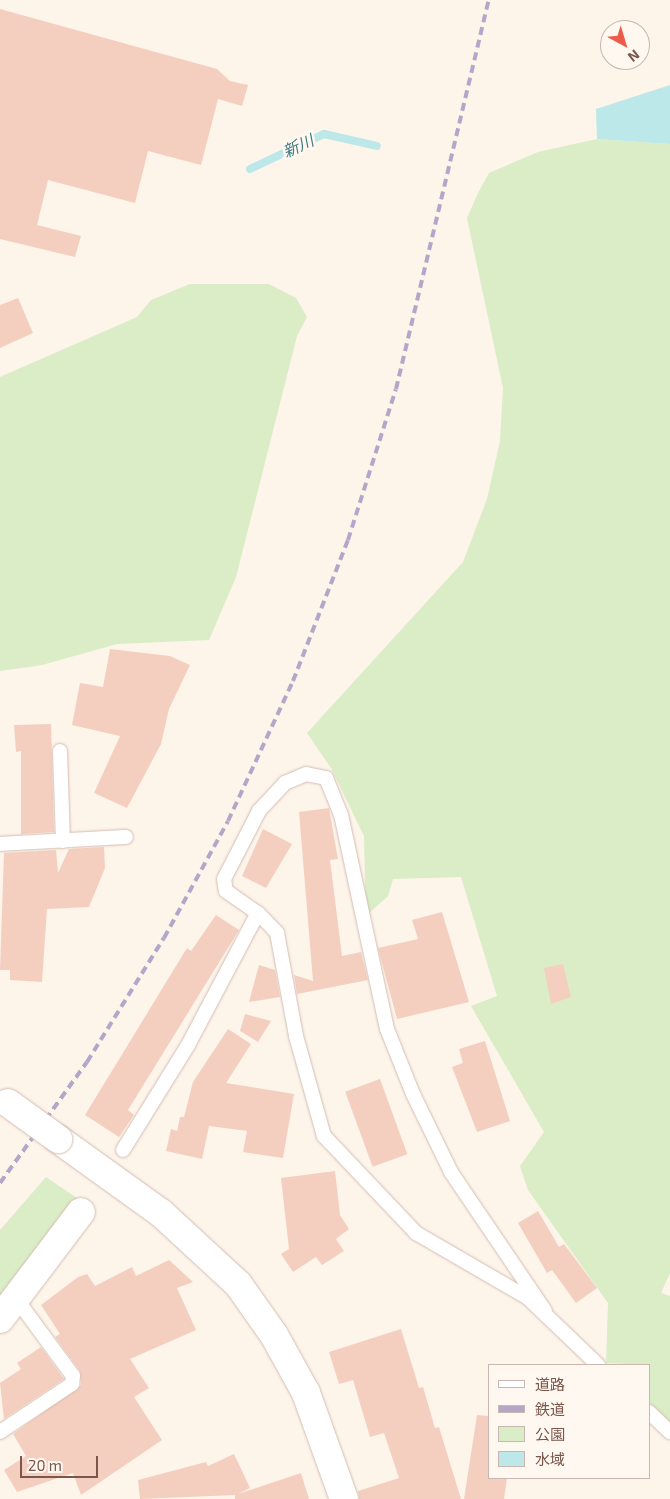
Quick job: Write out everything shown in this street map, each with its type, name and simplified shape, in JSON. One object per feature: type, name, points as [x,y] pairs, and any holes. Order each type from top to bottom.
[{"type":"street","points":[[4,1100],[160,1213],[238,1284],[291,1362],[319,1423],[344,1499]]},
{"type":"street","points":[[0,1319],[85,1206]]},
{"type":"lane","points":[[60,751],[62,841]]},
{"type":"lane","points":[[545,1311],[416,1233],[324,1136],[296,1036],[277,933],[258,913],[226,891],[224,879],[270,795],[295,778],[320,774],[326,778],[341,815],[386,1029],[413,1094],[451,1172],[545,1311],[597,1364]]},
{"type":"lane","points":[[0,844],[126,837]]},
{"type":"lane","points":[[123,1150],[198,1028],[258,913]]},
{"type":"lane","points":[[0,1432],[72,1384],[73,1376],[15,1297]]},
{"type":"lane","points":[[650,1413],[670,1432]]},
{"type":"green space","points":[[597,139],[670,144],[670,1273],[661,1293],[670,1296],[670,1424],[650,1405],[650,1364],[606,1363],[608,1303],[528,1190],[520,1166],[544,1132],[471,1006],[497,996],[461,877],[393,879],[388,896],[366,916],[364,836],[331,768],[307,733],[463,562],[487,499],[500,441],[503,388],[467,218],[489,173],[538,152]]},
{"type":"green space","points":[[190,284],[269,284],[296,298],[307,317],[297,336],[236,577],[209,640],[117,644],[42,665],[0,671],[0,377],[137,317],[151,300]]},
{"type":"green space","points":[[46,1177],[77,1198],[0,1304],[0,1230]]},
{"type":"water","points":[[670,85],[670,144],[597,139],[596,109]]},
{"type":"building","points":[[0,9],[217,69],[230,81],[248,85],[242,106],[218,99],[201,165],[148,151],[135,203],[48,180],[37,225],[81,236],[75,257],[0,239]]},
{"type":"building","points":[[18,298],[33,333],[0,348],[0,305]]},
{"type":"building","points":[[110,649],[170,656],[190,665],[169,709],[161,744],[127,808],[94,793],[120,736],[72,725],[80,683],[103,687]]},
{"type":"building","points":[[51,724],[54,832],[21,834],[21,751],[16,752],[14,725]]},
{"type":"building","points":[[329,808],[338,859],[330,860],[342,956],[361,952],[368,980],[297,994],[294,975],[313,981],[299,812]]},
{"type":"building","points":[[263,829],[292,844],[266,888],[242,876]]},
{"type":"building","points":[[104,847],[105,868],[89,907],[47,909],[42,982],[10,980],[10,970],[0,970],[4,853],[56,850],[58,873],[69,849]]},
{"type":"building","points":[[442,912],[469,1002],[397,1019],[378,948],[418,939],[412,920]]},
{"type":"building","points":[[216,915],[239,930],[128,1110],[134,1115],[119,1137],[85,1115],[187,948],[191,951]]},
{"type":"building","points":[[563,964],[571,997],[551,1004],[544,968]]},
{"type":"building","points":[[259,965],[275,970],[280,997],[249,1002]]},
{"type":"building","points":[[245,1014],[271,1021],[258,1042],[240,1031]]},
{"type":"building","points":[[228,1029],[251,1044],[226,1083],[294,1094],[283,1158],[243,1152],[247,1131],[209,1126],[202,1159],[166,1151],[171,1129],[177,1131],[180,1117],[184,1117],[193,1082]]},
{"type":"building","points":[[485,1041],[510,1121],[477,1132],[452,1067],[463,1063],[459,1049]]},
{"type":"building","points":[[380,1079],[407,1154],[373,1167],[345,1092]]},
{"type":"building","points":[[335,1171],[340,1215],[349,1229],[336,1239],[344,1251],[322,1265],[316,1257],[293,1272],[281,1254],[289,1249],[281,1178]]},
{"type":"building","points":[[538,1211],[559,1247],[564,1244],[597,1288],[576,1303],[552,1270],[547,1273],[518,1223]]},
{"type":"building","points":[[169,1260],[193,1282],[177,1288],[196,1330],[130,1359],[149,1388],[134,1397],[162,1440],[81,1495],[73,1473],[17,1492],[4,1470],[26,1456],[13,1434],[81,1385],[80,1371],[55,1337],[60,1334],[41,1305],[78,1277],[87,1274],[95,1286],[132,1267],[136,1276]]},
{"type":"building","points":[[401,1329],[419,1388],[423,1387],[435,1428],[439,1427],[461,1499],[359,1499],[358,1491],[399,1478],[384,1433],[370,1437],[353,1380],[339,1384],[329,1352]]},
{"type":"building","points":[[41,1347],[64,1379],[4,1419],[0,1383],[21,1369],[17,1363]]},
{"type":"building","points":[[477,1415],[488,1416],[488,1479],[507,1479],[504,1499],[464,1499]]},
{"type":"building","points":[[234,1454],[250,1488],[238,1494],[301,1473],[309,1499],[235,1499],[235,1495],[140,1499],[138,1480],[206,1462],[208,1466]]},
{"type":"waterway","name":"新川","points":[[250,169],[324,134],[377,146]]},
{"type":"railway","points":[[0,1183],[87,1062],[164,938],[228,821],[293,681],[348,540],[396,389],[489,0]]}]
